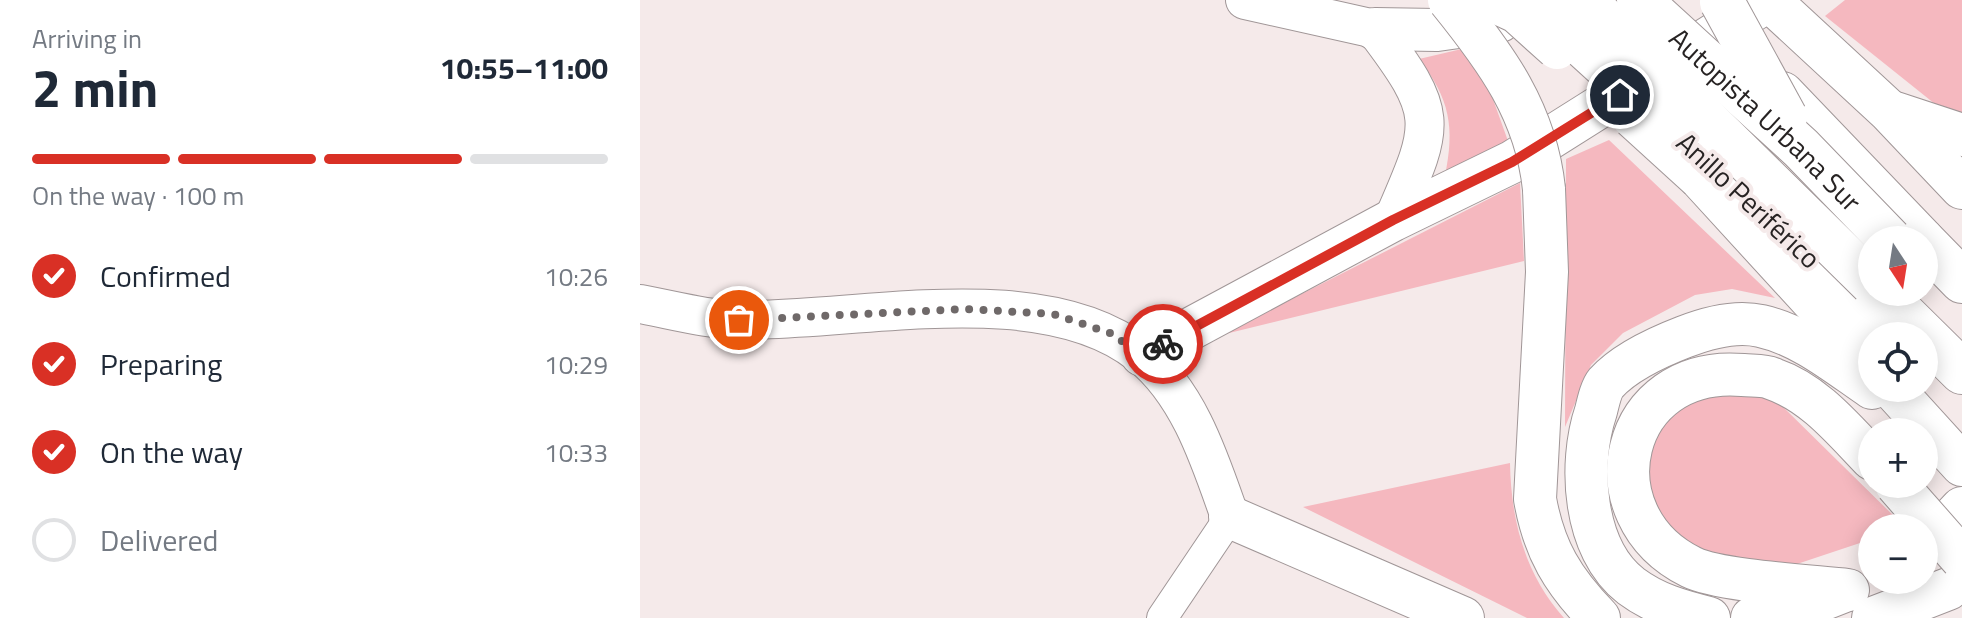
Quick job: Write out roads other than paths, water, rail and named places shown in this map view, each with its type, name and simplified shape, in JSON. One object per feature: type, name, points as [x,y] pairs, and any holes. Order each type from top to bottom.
[{"type":"highway","name":"Anillo Periférico","points":[[1533,0],[1702,166],[1878,322]]},
{"type":"highway","name":"Autopista Urbana Sur","points":[[1582,0],[1858,269]]},
{"type":"highway","name":"Autopista Urbana Sur","points":[[1639,0],[1801,148],[1876,226]]},
{"type":"highway","points":[[1682,0],[1782,94],[1909,226]]},
{"type":"highway","points":[[1720,0],[1801,148]]},
{"type":"highway","points":[[1938,256],[1962,281]]},
{"type":"highway","points":[[1938,289],[1962,314]]},
{"type":"highway","points":[[1892,306],[1961,390]]},
{"type":"highway","points":[[1938,374],[1961,390]]},
{"type":"main road","points":[[1384,14],[1437,0]]},
{"type":"main road","points":[[1449,0],[1491,52],[1522,107],[1541,156],[1547,272],[1535,499],[1540,532],[1567,585],[1599,618]]},
{"type":"main road","points":[[1491,0],[1517,12],[1702,166],[1858,350]]},
{"type":"main road","points":[[1384,14],[1437,30],[1464,27],[1582,0]]},
{"type":"main road","points":[[1142,355],[1393,220],[1512,162],[1769,0],[1889,111],[1962,188]]},
{"type":"main road","points":[[1889,111],[1962,135]]},
{"type":"main road","points":[[1709,618],[1666,607],[1629,585],[1608,558],[1591,516],[1583,473],[1589,431],[1605,384],[1656,348],[1683,337],[1711,327],[1759,325],[1802,341],[1858,379]]},
{"type":"main road","points":[[1858,445],[1820,406],[1772,378],[1726,374],[1686,380],[1655,400],[1635,433],[1628,464],[1630,497],[1645,527],[1668,555],[1694,569],[1858,593]]},
{"type":"main road","points":[[1893,402],[1917,418]]},
{"type":"main road","points":[[1905,402],[1919,418]]},
{"type":"main road","points":[[1938,439],[1962,465]]},
{"type":"main road","points":[[1905,498],[1957,574],[1912,618]]},
{"type":"main road","points":[[1938,531],[1962,508]]},
{"type":"main road","points":[[1230,517],[1463,618]]},
{"type":"main road","points":[[1752,618],[1788,613],[1864,594]]},
{"type":"street","points":[[1245,0],[1384,14],[1415,81],[1425,113],[1425,147],[1393,220]]},
{"type":"street","points":[[640,304],[739,320],[965,309],[1053,314],[1110,333],[1142,355],[1174,390],[1207,451],[1230,517],[1162,618]]}]
